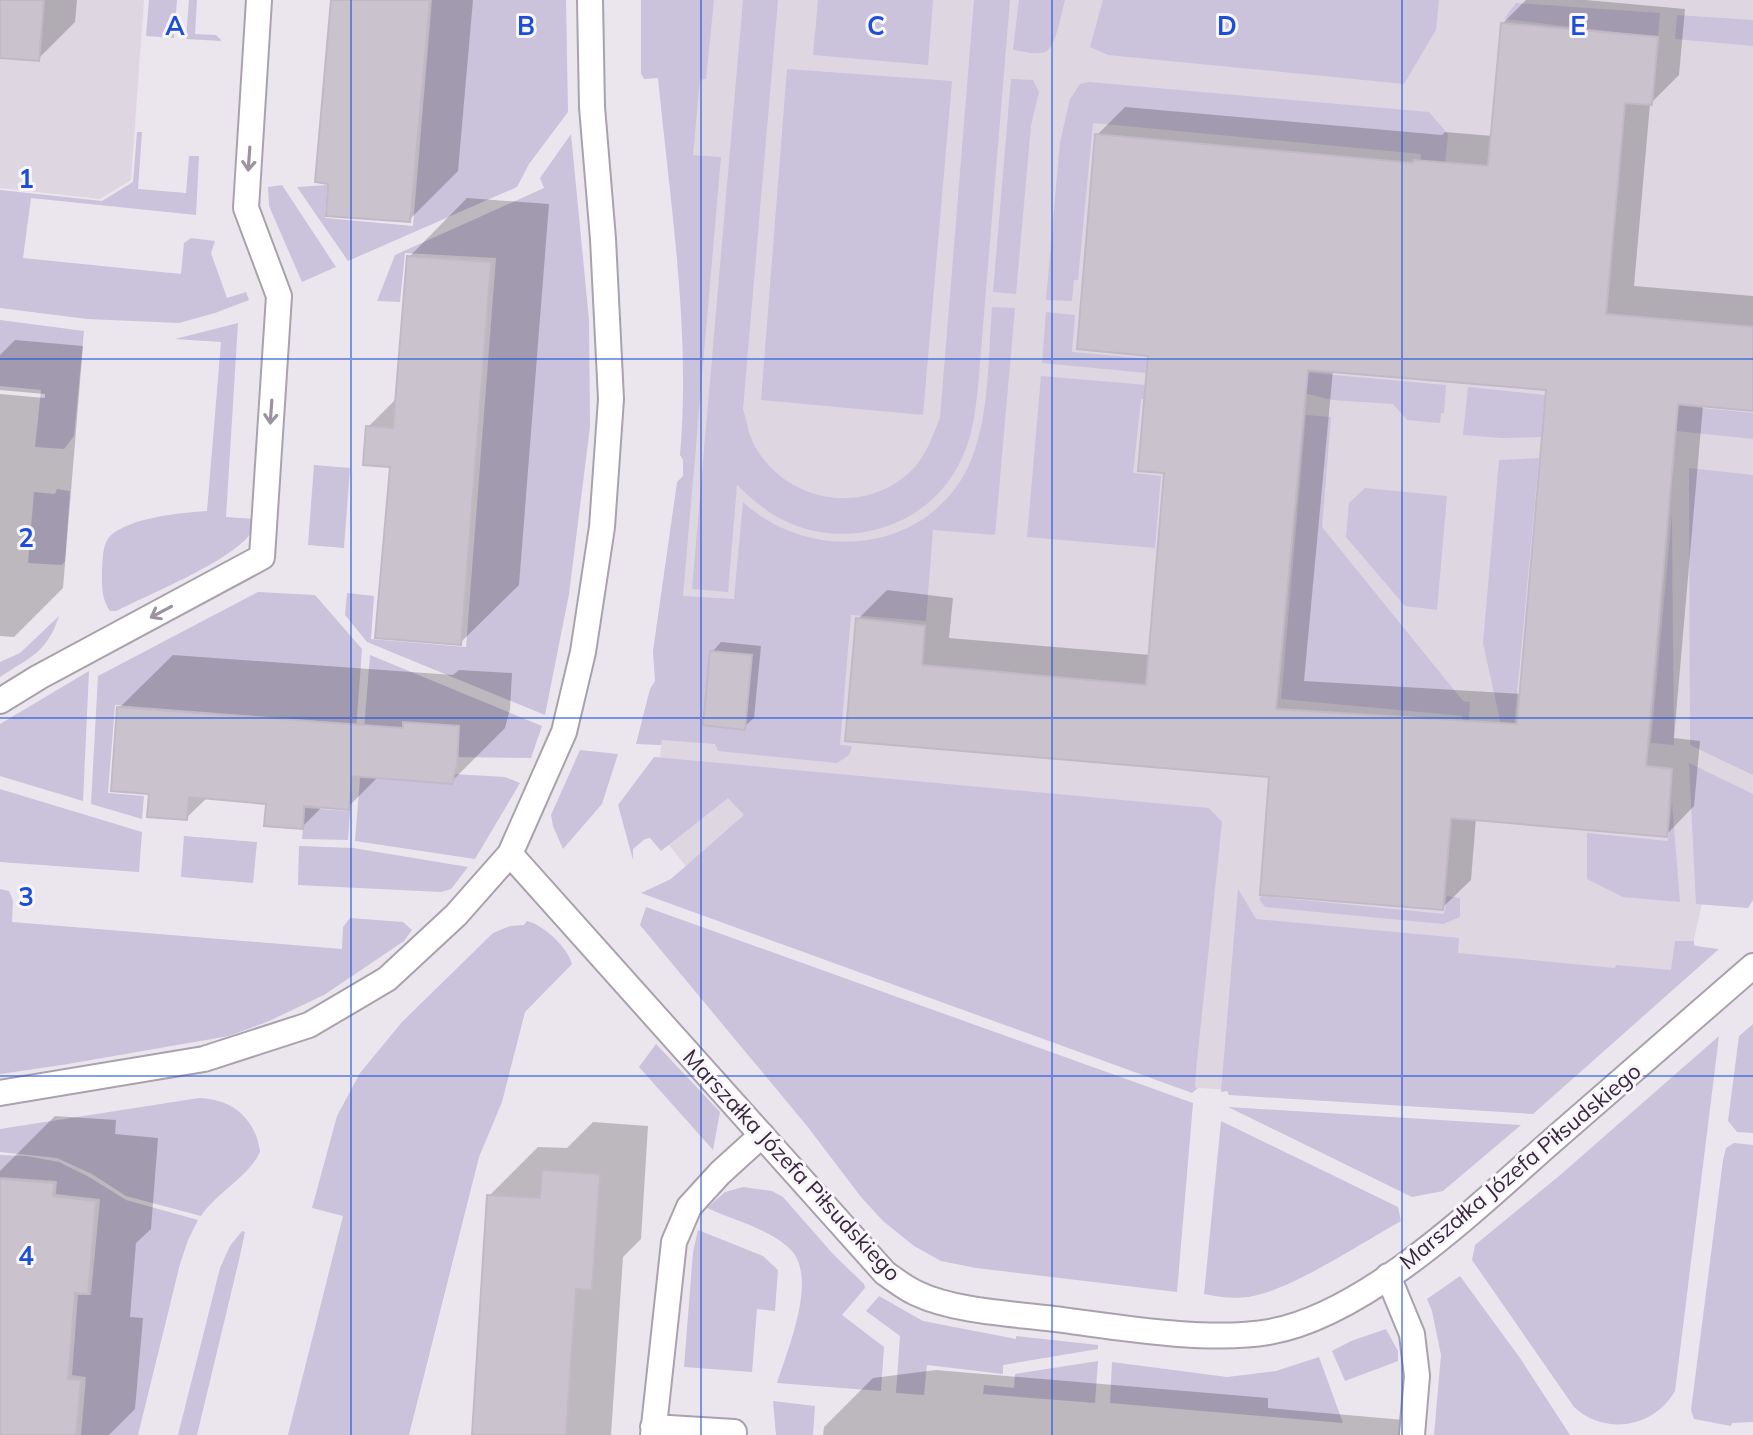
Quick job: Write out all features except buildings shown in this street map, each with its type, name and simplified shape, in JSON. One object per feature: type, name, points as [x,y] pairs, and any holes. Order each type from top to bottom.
[{"type":"street","points":[[0,701],[262,557],[279,296],[246,208],[259,0]]},
{"type":"street","points":[[0,1093],[204,1059],[309,1025],[387,979],[456,915],[510,854],[564,732],[583,652],[602,527],[611,399],[603,239],[592,107],[590,0]]},
{"type":"street","name":"Marszałka Józefa Piłsudskiego","points":[[510,854],[885,1273],[913,1292],[941,1303],[1096,1324],[1208,1335],[1269,1332],[1316,1317],[1388,1276],[1471,1212],[1753,966]]},
{"type":"street","points":[[734,1432],[653,1431],[674,1242],[689,1207],[720,1173],[762,1135]]},
{"type":"street","points":[[1388,1276],[1412,1334],[1417,1376],[1412,1435]]},
{"type":"shaded area","points":[[0,0],[144,0],[131,180],[100,199],[0,188]]},
{"type":"shaded area","points":[[149,0],[177,0],[174,38],[146,36]]},
{"type":"shaded area","points":[[189,0],[197,0],[195,34],[216,35],[222,41],[186,39]]},
{"type":"shaded area","points":[[432,0],[566,0],[568,112],[529,164],[517,187],[348,261],[297,187],[327,185],[325,218],[413,226]]},
{"type":"shaded area","points":[[641,0],[714,0],[706,79],[700,80],[693,155],[721,157],[683,596],[734,599],[743,502],[771,523],[803,536],[836,541],[870,540],[902,530],[930,514],[954,490],[978,440],[987,383],[992,307],[1015,308],[995,535],[933,530],[926,621],[851,615],[840,745],[852,746],[849,755],[837,763],[718,751],[715,744],[662,740],[661,745],[636,744],[650,689],[655,681],[653,651],[677,482],[683,476],[680,455],[683,361],[678,266],[658,78],[644,79],[641,74]]},
{"type":"shaded area","points":[[649,0],[1753,0],[1753,893],[1702,904],[1693,944],[1715,951],[1532,1107],[1198,1088],[726,919],[654,825],[686,459],[707,156],[669,154]]},
{"type":"shaded area","points":[[743,0],[778,0],[743,409],[754,445],[772,469],[790,483],[810,492],[832,498],[854,498],[876,493],[896,483],[915,467],[940,418],[974,0],[1010,0],[978,387],[972,427],[959,464],[945,486],[927,504],[906,518],[859,533],[834,534],[809,530],[785,521],[737,485],[728,592],[692,589]]},
{"type":"shaded area","points":[[818,0],[933,0],[928,65],[813,55]]},
{"type":"shaded area","points":[[1019,0],[1065,0],[1056,35],[1047,51],[1013,50]]},
{"type":"shaded area","points":[[1103,0],[1439,0],[1436,30],[1404,84],[1108,55],[1090,47]]},
{"type":"shaded area","points":[[1516,3],[1660,13],[1658,37],[1504,19]]},
{"type":"shaded area","points":[[1677,15],[1753,20],[1753,46],[1675,39]]},
{"type":"shaded area","points":[[787,69],[952,81],[923,415],[761,400]]},
{"type":"shaded area","points":[[1011,79],[1033,80],[1039,92],[1031,125],[1016,294],[993,292]]},
{"type":"shaded area","points":[[1089,82],[1429,112],[1448,134],[1433,291],[1409,289],[1421,154],[1093,123],[1078,280],[1074,280],[1072,301],[1046,300],[1060,142],[1070,99],[1080,84]]},
{"type":"shaded area","points":[[137,132],[142,132],[138,189],[186,193],[189,156],[199,156],[196,215],[31,198],[23,258],[181,274],[184,243],[191,238],[215,241],[211,253],[227,298],[246,292],[249,300],[179,323],[87,319],[0,308],[0,190],[102,201],[133,182]]},
{"type":"shaded area","points":[[571,134],[589,320],[590,427],[569,594],[545,715],[367,642],[345,615],[347,593],[374,596],[371,639],[466,647],[496,258],[405,253],[400,302],[377,301],[395,255],[544,188],[540,178]]},
{"type":"shaded area","points":[[282,185],[336,267],[302,282],[269,206],[268,187]]},
{"type":"shaded area","points":[[1046,312],[1075,315],[1072,352],[1211,364],[1209,379],[1042,363]]},
{"type":"shaded area","points":[[0,320],[84,331],[74,436],[64,449],[35,447],[41,390],[0,386]]},
{"type":"shaded area","points":[[238,323],[226,517],[255,519],[251,531],[232,551],[201,570],[116,611],[110,611],[102,587],[102,570],[104,547],[111,535],[144,520],[207,511],[221,342],[175,339]]},
{"type":"shaded area","points":[[1300,372],[1446,385],[1444,413],[1441,413],[1440,423],[1407,420],[1393,404],[1332,400],[1299,392]]},
{"type":"shaded area","points":[[1041,376],[1217,391],[1215,405],[1141,399],[1133,473],[1161,476],[1155,548],[1027,537]]},
{"type":"shaded area","points":[[1468,387],[1545,395],[1541,437],[1463,435]]},
{"type":"shaded area","points":[[1631,401],[1753,413],[1753,439],[1628,426]]},
{"type":"shaded area","points":[[1306,415],[1331,417],[1322,527],[1463,701],[1470,702],[1467,745],[1460,744],[1462,716],[1281,699]]},
{"type":"shaded area","points":[[1539,458],[1512,748],[1501,725],[1483,643],[1499,460]]},
{"type":"shaded area","points":[[314,465],[350,468],[344,548],[308,545]]},
{"type":"shaded area","points":[[1689,468],[1753,475],[1753,775],[1690,745]]},
{"type":"shaded area","points":[[1365,488],[1447,496],[1437,610],[1405,606],[1346,537],[1349,503]]},
{"type":"shaded area","points":[[57,489],[70,491],[65,561],[62,565],[28,563],[34,492],[55,494]]},
{"type":"shaded area","points":[[1672,513],[1674,745],[1651,743]]},
{"type":"shaded area","points":[[258,592],[315,595],[362,649],[348,840],[302,839],[305,808],[350,811],[356,724],[115,705],[108,793],[144,796],[142,819],[91,804],[98,676]]},
{"type":"shaded area","points":[[59,616],[43,646],[0,677],[0,662],[20,653]]},
{"type":"shaded area","points":[[370,655],[542,726],[531,758],[458,757],[459,726],[403,723],[400,780],[453,784],[454,774],[505,777],[520,783],[475,859],[355,841]]},
{"type":"shaded area","points":[[89,671],[83,801],[0,776],[0,724]]},
{"type":"shaded area","points":[[580,750],[618,754],[602,804],[563,849],[551,815]]},
{"type":"shaded area","points":[[654,757],[1209,808],[1222,822],[1196,1071],[1195,1087],[1198,1088],[1192,1093],[641,893],[671,879],[744,815],[728,798],[661,851],[650,838],[645,839],[633,849],[633,860],[618,805]]},
{"type":"shaded area","points":[[1689,763],[1753,794],[1753,900],[1748,908],[1696,904]]},
{"type":"shaded area","points":[[0,789],[142,832],[139,872],[0,862]]},
{"type":"shaded area","points":[[1672,802],[1680,902],[1623,897],[1587,879],[1587,833],[1668,841]]},
{"type":"shaded area","points":[[184,836],[257,842],[253,883],[181,877]]},
{"type":"shaded area","points":[[299,846],[353,848],[468,867],[451,889],[441,892],[298,885]]},
{"type":"shaded area","points":[[0,889],[9,891],[13,901],[12,922],[342,949],[343,927],[350,918],[403,922],[412,930],[404,941],[324,995],[229,1036],[0,1074]]},
{"type":"shaded area","points":[[1238,889],[1256,919],[1459,938],[1458,953],[1615,968],[1616,965],[1671,970],[1675,941],[1694,941],[1694,946],[1719,949],[1533,1114],[1229,1095],[1227,1091],[1221,1092]]},
{"type":"shaded area","points":[[1262,896],[1444,914],[1447,896],[1460,898],[1460,917],[1443,924],[1265,907],[1259,899]]},
{"type":"shaded area","points":[[646,907],[1193,1103],[1177,1292],[976,1268],[941,1261],[914,1246],[883,1221],[861,1197],[807,1126],[640,925]]},
{"type":"shaded area","points":[[527,921],[554,938],[566,951],[572,964],[525,1012],[502,1102],[479,1157],[409,1435],[288,1435],[343,1216],[312,1208],[337,1116],[360,1073],[402,1022],[493,933],[510,926],[524,925]]},
{"type":"shaded area","points":[[1753,1024],[1753,1133],[1737,1132],[1728,1121],[1739,1036]]},
{"type":"shaded area","points":[[1719,1036],[1675,1391],[1666,1404],[1641,1420],[1628,1424],[1599,1422],[1574,1407],[1472,1260],[1475,1245]]},
{"type":"shaded area","points":[[656,1044],[720,1112],[713,1150],[639,1067]]},
{"type":"shaded area","points":[[199,1098],[222,1102],[240,1112],[253,1129],[260,1151],[250,1167],[201,1216],[126,1196],[92,1174],[57,1158],[0,1152],[0,1129]]},
{"type":"shaded area","points":[[1228,1107],[1521,1125],[1443,1191],[1412,1197]]},
{"type":"shaded area","points":[[1221,1121],[1398,1207],[1401,1221],[1283,1286],[1248,1297],[1204,1294]]},
{"type":"shaded area","points":[[1734,1143],[1753,1145],[1753,1422],[1732,1423],[1731,1426],[1694,1419],[1691,1410],[1723,1160],[1726,1148]]},
{"type":"shaded area","points":[[0,1155],[59,1162],[126,1200],[198,1220],[180,1264],[138,1435],[81,1435],[86,1377],[72,1375],[78,1295],[91,1295],[100,1199],[56,1194],[57,1181],[0,1177]]},
{"type":"shaded area","points":[[743,1187],[772,1191],[783,1197],[864,1284],[865,1288],[842,1315],[884,1347],[881,1391],[777,1383],[798,1314],[802,1277],[798,1261],[782,1242],[762,1230],[707,1208],[725,1192]]},
{"type":"shaded area","points":[[698,1230],[763,1256],[778,1270],[775,1311],[757,1309],[752,1372],[684,1367],[693,1252]]},
{"type":"shaded area","points":[[242,1231],[245,1232],[239,1260],[197,1435],[178,1435],[220,1268],[230,1246]]},
{"type":"shaded area","points":[[1460,1276],[1520,1358],[1570,1435],[1434,1435],[1441,1355],[1427,1299]]},
{"type":"shaded area","points":[[879,1296],[923,1321],[1016,1339],[1016,1336],[1098,1345],[1098,1349],[1003,1365],[1003,1374],[927,1365],[924,1395],[896,1393],[900,1336],[866,1311]]},
{"type":"shaded area","points":[[1386,1329],[1398,1351],[1398,1361],[1345,1381],[1332,1351]]},
{"type":"shaded area","points":[[1319,1357],[1343,1423],[1110,1403],[1112,1362],[1227,1377],[1276,1371]]},
{"type":"shaded area","points":[[1098,1361],[1095,1403],[983,1394],[984,1385],[1014,1388],[1015,1374]]},
{"type":"shaded area","points":[[773,1401],[815,1406],[813,1435],[776,1435]]}]
